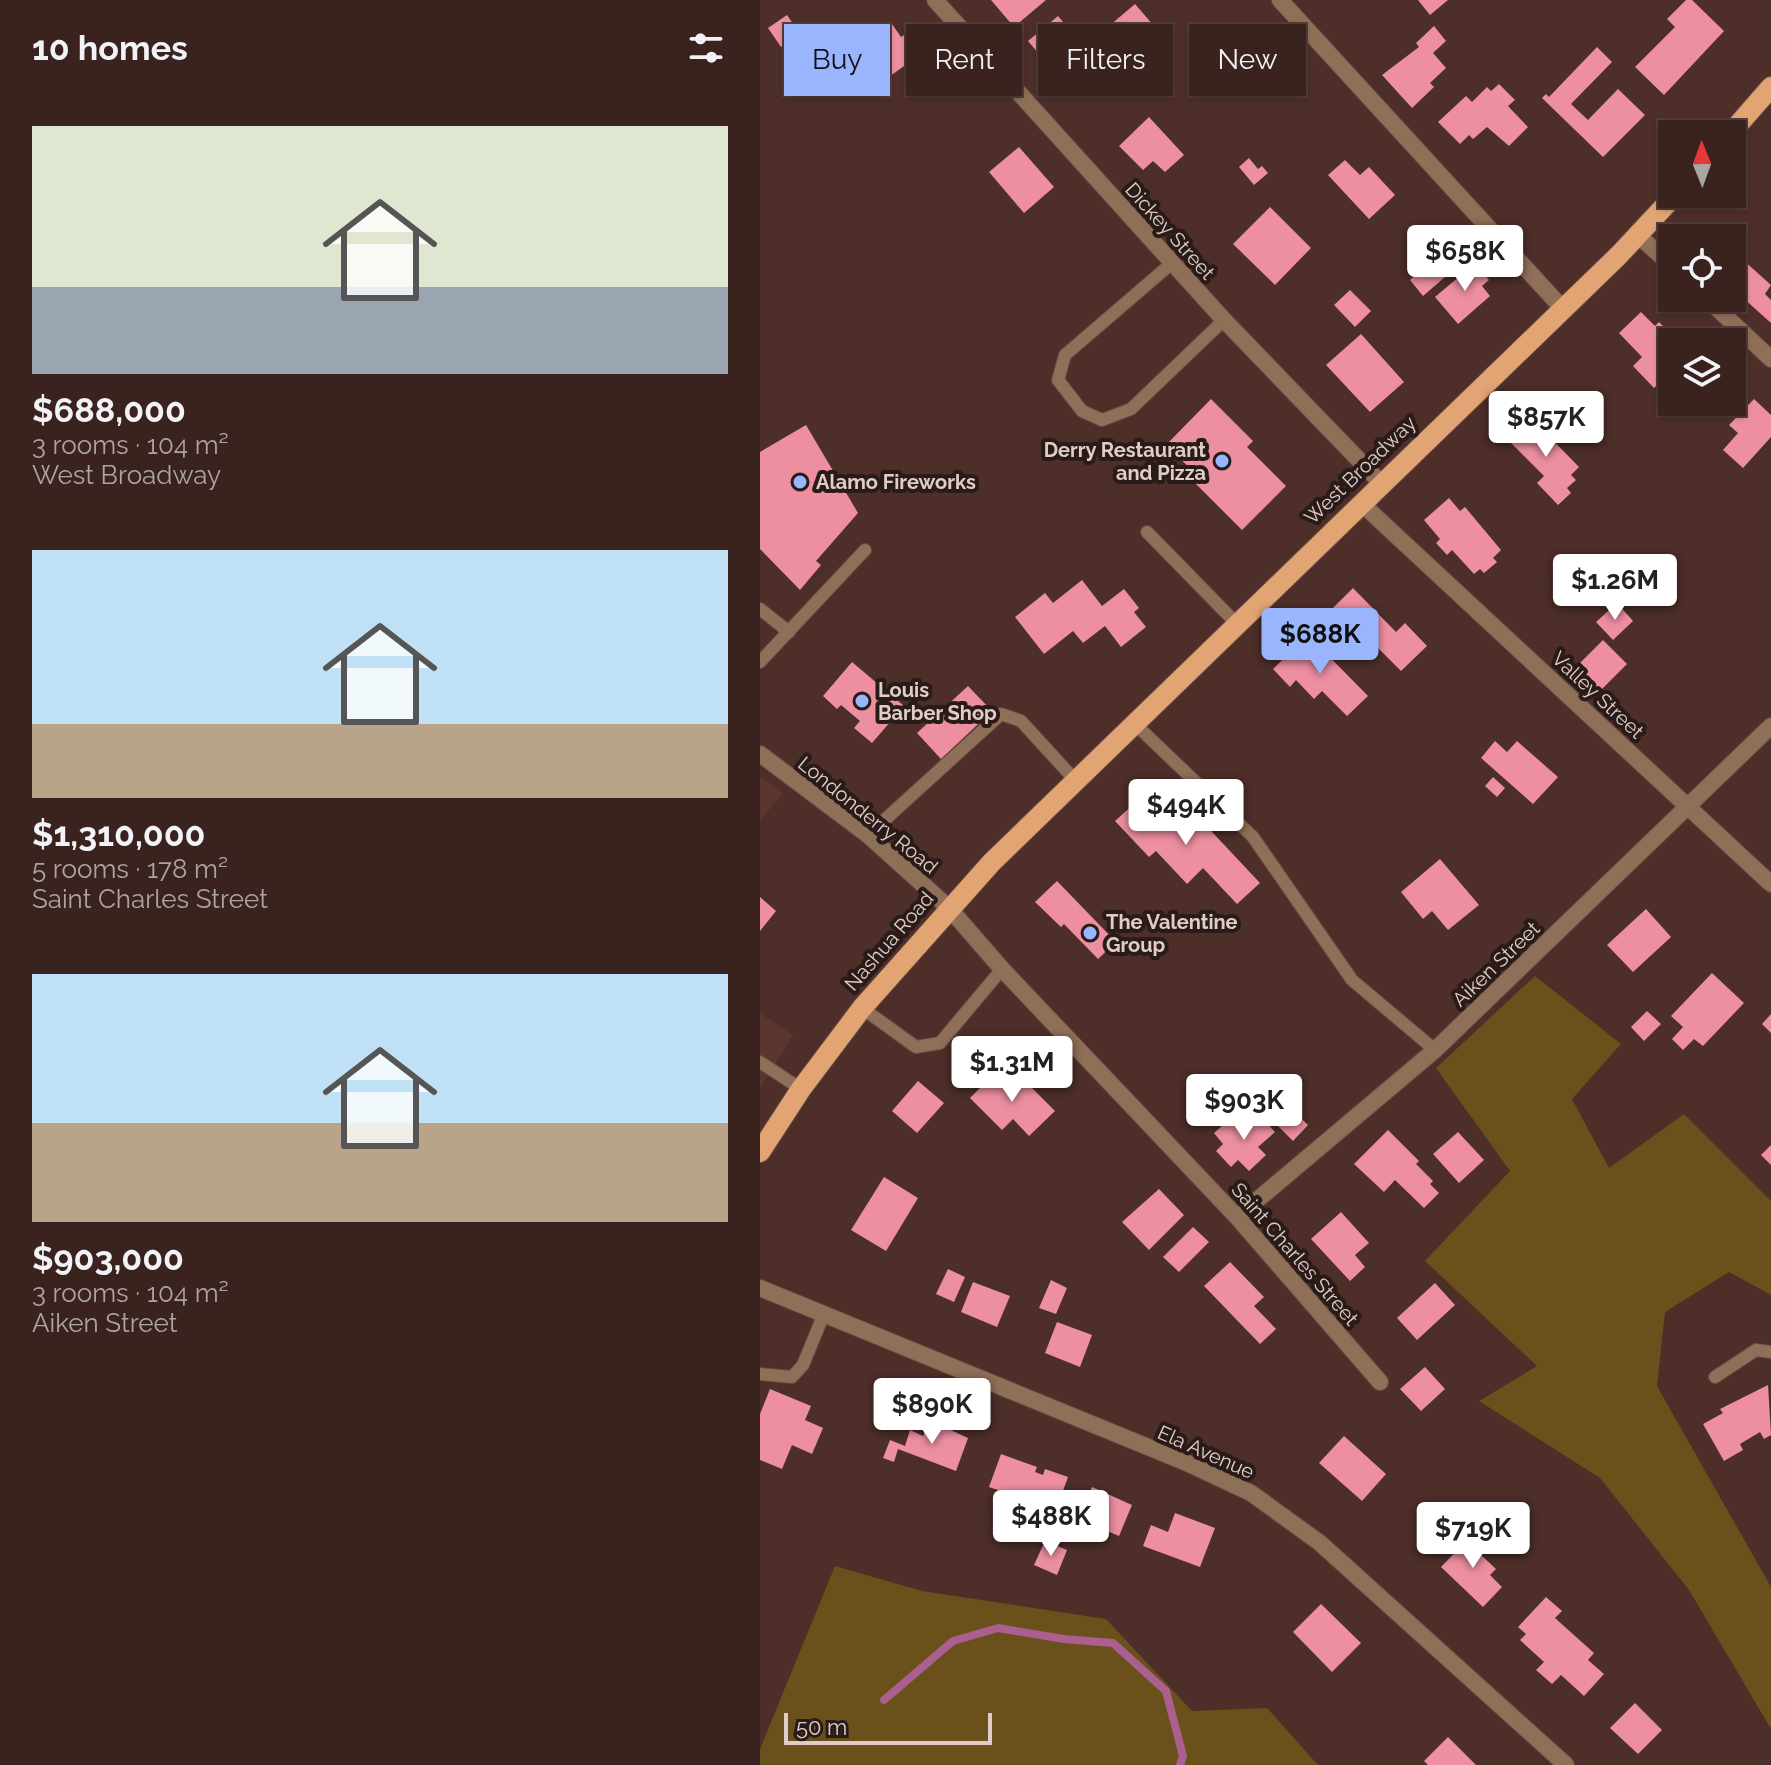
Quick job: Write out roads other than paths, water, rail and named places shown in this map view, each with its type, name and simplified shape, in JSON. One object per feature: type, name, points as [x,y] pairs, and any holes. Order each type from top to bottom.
[{"type":"main road","points":[[1742,120],[1771,87]]},
{"type":"main road","name":"West Broadway","points":[[1075,780],[1563,309],[1663,208]]},
{"type":"main road","name":"Nashua Road","points":[[760,1152],[801,1089],[862,1008],[949,908],[1075,780]]},
{"type":"street","name":"Dickey Street","points":[[935,0],[1224,320],[1381,483]]},
{"type":"street","points":[[1280,0],[1563,309]]},
{"type":"street","points":[[1638,235],[1658,253]]},
{"type":"street","points":[[1721,312],[1771,359]]},
{"type":"street","name":"Valley Street","points":[[1361,503],[1771,884]]},
{"type":"street","name":"Aiken Street","points":[[1237,1217],[1435,1050],[1771,726]]},
{"type":"street","name":"Londonderry Road","points":[[760,754],[868,835],[949,908]]},
{"type":"street","name":"Saint Charles Street","points":[[949,908],[1002,969],[1237,1217],[1380,1382]]},
{"type":"street","name":"Ela Avenue","points":[[760,1288],[1187,1463],[1251,1493],[1344,1562],[1566,1765]]},
{"type":"lane","points":[[1172,263],[1065,355],[1058,380],[1082,411],[1102,420],[1131,409],[1224,320]]},
{"type":"lane","points":[[1147,532],[1236,623]]},
{"type":"lane","points":[[760,662],[865,550]]},
{"type":"lane","points":[[760,609],[789,632]]},
{"type":"lane","points":[[868,835],[1001,714],[1021,721],[1075,780]]},
{"type":"lane","points":[[1134,723],[1253,837],[1352,980],[1435,1050]]},
{"type":"lane","points":[[862,1008],[916,1047],[940,1043],[1002,969]]},
{"type":"lane","points":[[760,1062],[801,1089]]},
{"type":"lane","points":[[760,1374],[792,1377],[803,1365],[823,1316]]},
{"type":"lane","points":[[1715,1377],[1756,1350],[1771,1352]]},
{"type":"waterway","points":[[884,1700],[953,1641],[998,1628],[1113,1643],[1166,1691],[1183,1756],[1180,1765]]},
{"type":"place","name":"Derry Restaurant and Pizza","points":[[1222,461]]},
{"type":"place","name":"Alamo Fireworks","points":[[800,482]]},
{"type":"place","name":"Louis Barber Shop","points":[[862,701]]},
{"type":"place","name":"The Valentine Group","points":[[1090,933]]}]
